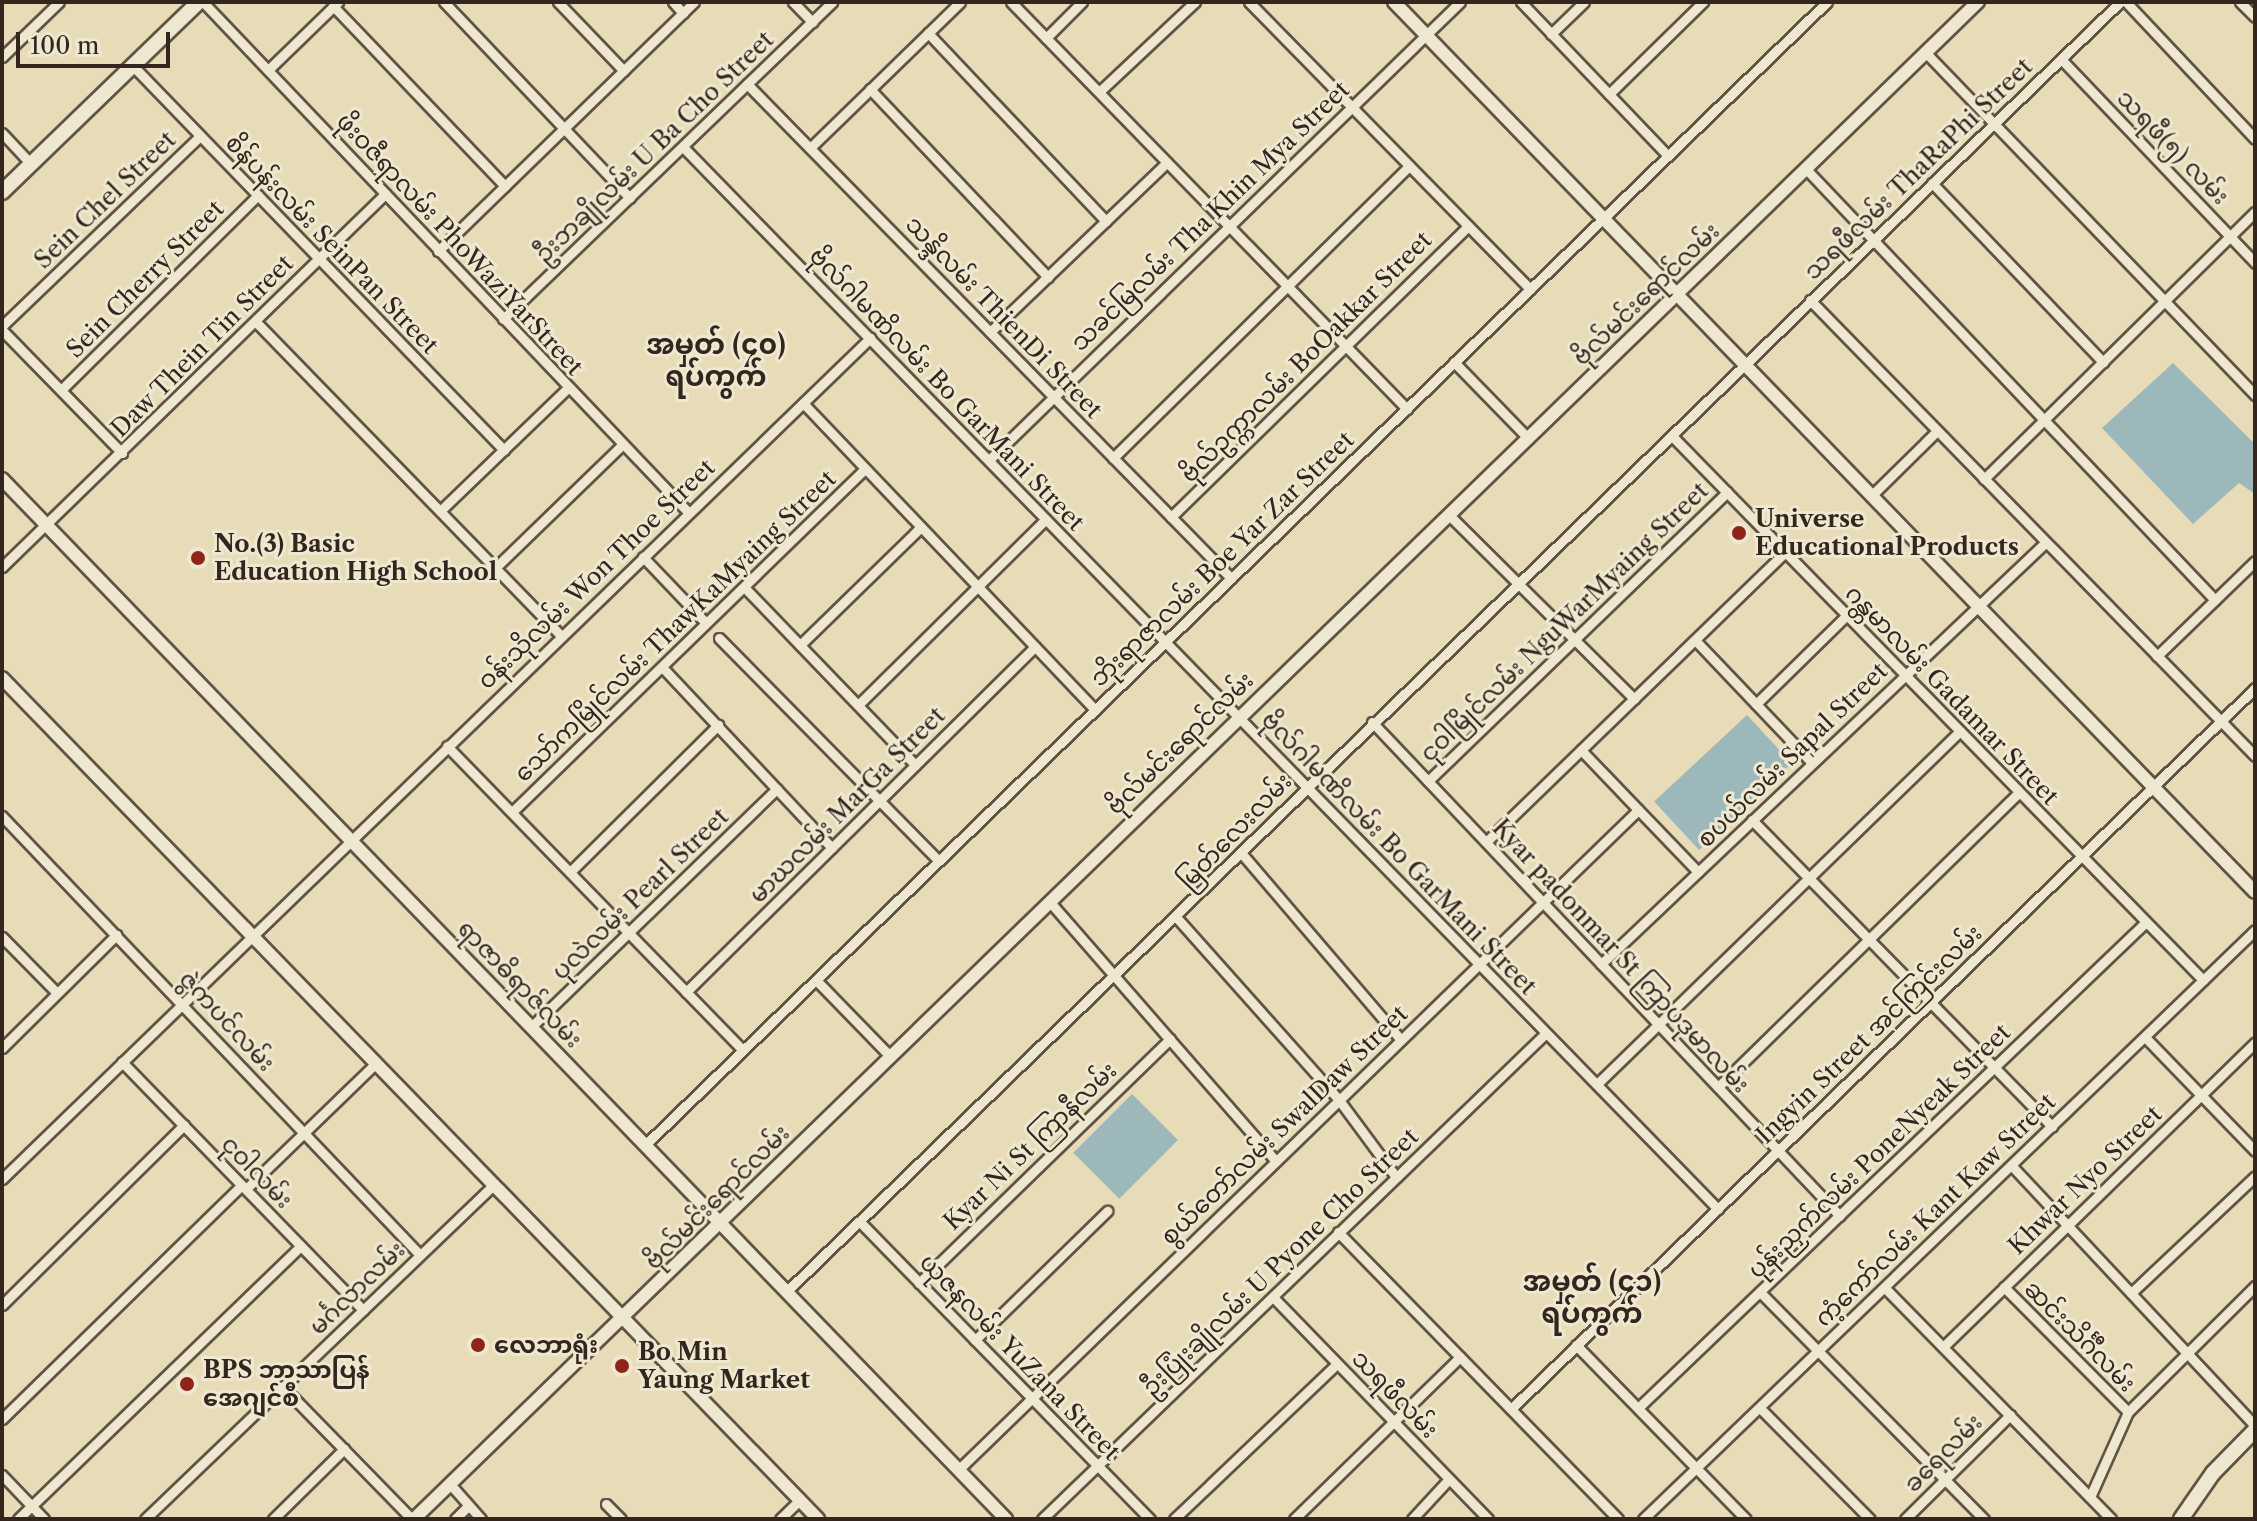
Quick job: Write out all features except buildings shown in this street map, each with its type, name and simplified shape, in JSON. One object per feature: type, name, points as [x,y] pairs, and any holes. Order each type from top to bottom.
[{"type":"main road","points":[[2,192],[201,2]]},
{"type":"main road","points":[[2183,1518],[2213,1473],[2255,1428]]},
{"type":"street","points":[[4,51],[59,2]]},
{"type":"street","name":"ဖိုးဝဇီရာလမ်း PhoWaziYarStreet","points":[[201,2],[689,513]]},
{"type":"street","points":[[444,2],[630,198]]},
{"type":"street","points":[[558,2],[624,71]]},
{"type":"street","points":[[673,2],[683,13]]},
{"type":"street","points":[[438,251],[694,2]]},
{"type":"street","points":[[793,2],[812,22]]},
{"type":"street","name":"ဦးဘချိုလမ်း U Ba Cho Street","points":[[503,319],[832,2]]},
{"type":"street","points":[[810,148],[960,2]]},
{"type":"street","points":[[1011,2],[1407,409]]},
{"type":"street","points":[[1046,38],[1082,2]]},
{"type":"street","points":[[1099,92],[1195,2]]},
{"type":"street","points":[[1249,2],[1530,289]]},
{"type":"street","points":[[1394,2],[2255,892]]},
{"type":"street","name":"သခင်မြလမ်း Tha Khin Mya Street","points":[[989,460],[1460,2]]},
{"type":"street","points":[[1521,2],[1668,156]]},
{"type":"street","points":[[1551,34],[1584,2]]},
{"type":"street","points":[[1609,94],[1703,2]]},
{"type":"street","name":"ဘိုးရာဇာလမ်း Boe Yar Zar Street","points":[[645,1145],[1827,2]]},
{"type":"street","name":"ဗိုလ်မင်းရောင်လမ်း","points":[[413,1519],[644,1299],[1049,901],[1978,2]]},
{"type":"street","name":"သရဖီလမ်း ThaRaPhi Street","points":[[1745,364],[2120,2]]},
{"type":"street","points":[[2126,2],[2255,139]]},
{"type":"street","points":[[2240,2],[2255,17]]},
{"type":"street","points":[[268,70],[336,4],[505,186]]},
{"type":"street","points":[[928,33],[1106,221]]},
{"type":"street","points":[[1926,53],[2255,395]]},
{"type":"street","name":"သရဖီ(၅) လမ်း","points":[[2061,59],[2255,263]]},
{"type":"street","name":"စိန်ပန်းလမ်း SeinPan Street","points":[[133,66],[504,450]]},
{"type":"street","name":"သန္ဒိလမ်း ThienDi Street","points":[[747,84],[1231,578]]},
{"type":"street","points":[[870,89],[1048,277]]},
{"type":"street","points":[[2,133],[31,164]]},
{"type":"street","name":"Sein Chel Street","points":[[2,328],[200,136]]},
{"type":"street","name":"ဗိုလ်ဂါမဏိလမ်း Bo GarMani Street","points":[[683,147],[1718,1209]]},
{"type":"street","points":[[990,332],[1167,162]]},
{"type":"street","points":[[1113,458],[1409,166]]},
{"type":"street","points":[[1806,169],[1871,242],[2215,600]]},
{"type":"street","points":[[1932,183],[2103,362]]},
{"type":"street","name":"Daw Thein Tin Street","points":[[2,567],[257,323],[385,194]]},
{"type":"street","name":"Sein Cherry Street","points":[[61,390],[258,195]]},
{"type":"street","points":[[1984,479],[2255,212]]},
{"type":"street","name":"ဗိုလ်ဥက္ကာလမ်း BoOakkar Street","points":[[1171,517],[1468,226]]},
{"type":"street","points":[[1810,300],[2255,756]]},
{"type":"street","points":[[257,323],[561,636]]},
{"type":"street","points":[[2,328],[122,453]]},
{"type":"street","name":"ဝန်းသိုလမ်း Won Thoe Street","points":[[2,1179],[870,338]]},
{"type":"street","points":[[1454,362],[1529,439]]},
{"type":"street","name":"မြတ်လေးလမ်း","points":[[787,1291],[1243,855],[1372,722],[1673,437],[1745,364]]},
{"type":"street","points":[[440,511],[568,388]]},
{"type":"street","points":[[803,403],[1095,710]]},
{"type":"street","points":[[1872,495],[1937,431]]},
{"type":"street","name":"ဂန္တမာလမ်း Gadamar Street","points":[[1673,437],[2203,980]]},
{"type":"street","points":[[495,568],[623,444]]},
{"type":"street","name":"သော်ကမြိုင်လမ်း ThawKaMyaing Street","points":[[512,812],[865,469]]},
{"type":"street","name":"ရာဇာဓိရာဇ်လမ်း","points":[[2,479],[645,1145],[713,1232],[787,1291],[1006,1519]]},
{"type":"street","name":"ငုဝါမြိုင်လမ်း NguWarMyaing Street","points":[[1428,781],[1727,492]]},
{"type":"street","points":[[1449,515],[1634,699]]},
{"type":"street","points":[[858,705],[1046,519]]},
{"type":"street","points":[[800,645],[921,527]]},
{"type":"street","name":"စပယ်လမ်း Sapal Street","points":[[1601,964],[2045,543]]},
{"type":"street","points":[[1486,842],[1785,552]]},
{"type":"street","points":[[643,557],[706,623]]},
{"type":"street","points":[[2157,656],[2255,561]]},
{"type":"street","points":[[744,587],[915,765]]},
{"type":"street","points":[[1756,704],[1847,615]]},
{"type":"street","points":[[719,638],[939,861]]},
{"type":"street","points":[[1695,640],[1812,763]]},
{"type":"street","name":"မာဃလမ်း MarGa Street","points":[[686,992],[1035,647]]},
{"type":"street","points":[[662,667],[832,848]]},
{"type":"street","points":[[2,678],[374,1065],[628,1314],[818,1519]]},
{"type":"street","name":"Ingyin Street အင်ကြင်းလမ်း","points":[[1511,1409],[2255,688]]},
{"type":"street","name":"Kyar padonmar St ကြာပဒုမာလမ်း","points":[[1372,722],[1840,1216]]},
{"type":"street","points":[[570,872],[718,725]]},
{"type":"street","points":[[1597,1084],[1960,731]]},
{"type":"street","points":[[447,746],[743,1050]]},
{"type":"street","points":[[1581,750],[1698,872]]},
{"type":"street","name":"ပုလဲလမ်း Pearl Street","points":[[531,1027],[777,789]]},
{"type":"street","points":[[1718,1087],[2019,792]]},
{"type":"street","name":"စွယ်တော်လမ်း SwalDaw Street","points":[[958,1470],[1638,810]]},
{"type":"street","name":"ဇွဲကပင်လမ်း","points":[[2,816],[184,1003],[420,1255]]},
{"type":"street","points":[[1752,820],[2052,1126]]},
{"type":"street","points":[[1243,855],[1401,1040]]},
{"type":"street","points":[[1049,901],[1276,1161]]},
{"type":"street","points":[[1177,918],[1339,1100],[1396,1177]]},
{"type":"street","name":"ပုန်းညှက်လမ်း PoneNyeak Street","points":[[1638,1408],[2146,922]]},
{"type":"street","name":"ကံ့ကော်လမ်း Kant Kaw Street","points":[[1643,1519],[2255,930]]},
{"type":"street","points":[[2,1048],[116,935]]},
{"type":"street","points":[[2,937],[57,993]]},
{"type":"street","points":[[816,980],[890,1056]]},
{"type":"street","name":"ဦးပြုံးချိုလမ်း U Pyone Cho Street","points":[[1042,1519],[1545,1034]]},
{"type":"street","points":[[2145,1037],[2255,1151]]},
{"type":"street","name":"Kyar Ni St ကြာနီလမ်း","points":[[919,1283],[1170,1039]]},
{"type":"street","name":"Khwar Nyo Street","points":[[1943,1347],[2255,1042]]},
{"type":"street","name":"ငုဝါလမ်း","points":[[122,1062],[363,1310]]},
{"type":"street","points":[[2,1419],[374,1065]]},
{"type":"street","points":[[2,1305],[184,1125]]},
{"type":"street","points":[[2011,1165],[2188,1352],[2255,1428]]},
{"type":"street","points":[[2131,1293],[2255,1176]]},
{"type":"street","name":"မင်္ဂလာလမ်း","points":[[145,1519],[493,1185]]},
{"type":"street","points":[[975,1340],[1107,1211]]},
{"type":"street","name":"ယုဇနလမ်း YuZana Street","points":[[861,1223],[1150,1519]]},
{"type":"street","points":[[1338,1232],[1618,1519]]},
{"type":"street","points":[[18,1519],[301,1246]]},
{"type":"street","points":[[2090,1497],[2128,1412],[2255,1286]]},
{"type":"street","name":"ဆင်းသိင်္ဂီလမ်း","points":[[2004,1287],[2128,1412]]},
{"type":"street","points":[[1885,1288],[2111,1519]]},
{"type":"street","points":[[1760,1292],[1984,1519]]},
{"type":"street","name":"သရဖီလမ်း","points":[[1273,1297],[1488,1519]]},
{"type":"street","points":[[1576,1345],[1746,1519]]},
{"type":"street","points":[[1294,1519],[1460,1357]]},
{"type":"street","points":[[1174,1519],[1337,1364]]},
{"type":"street","points":[[283,1387],[413,1519]]},
{"type":"street","points":[[1760,1408],[1870,1519]]},
{"type":"street","name":"ခရေလမ်း","points":[[1905,1519],[2010,1415]]},
{"type":"street","points":[[273,1519],[344,1449]]},
{"type":"street","points":[[2,1475],[44,1519]]},
{"type":"street","points":[[1412,1519],[1449,1479]]},
{"type":"street","points":[[450,1484],[481,1519]]},
{"type":"street","points":[[780,1519],[800,1500]]},
{"type":"street","points":[[606,1504],[621,1519]]},
{"type":"street","points":[[455,1519],[468,1506]]},
{"type":"water","points":[[2173,363],[2255,444],[2255,494],[2239,483],[2193,524],[2102,428]]},
{"type":"water","points":[[1747,715],[1792,763],[1699,850],[1654,802]]},
{"type":"water","points":[[1132,1094],[1178,1140],[1119,1199],[1073,1153]]},
{"type":"place","name":"Universe Educational Products","points":[[1739,533]]},
{"type":"place","name":"No.(3) Basic Education High School","points":[[198,558]]},
{"type":"place","name":"လေဘာရုံး","points":[[478,1345]]},
{"type":"place","name":"Bo Min Yaung Market","points":[[622,1366]]},
{"type":"place","name":"BPS ဘာသာပြန် အေဂျင်စီ","points":[[187,1384]]},
{"type":"district","name":"အမှတ် (၄၀) ရပ်ကွက်","points":[[716,360]]},
{"type":"district","name":"အမှတ် (၄၁) ရပ်ကွက်","points":[[1592,1297]]}]
